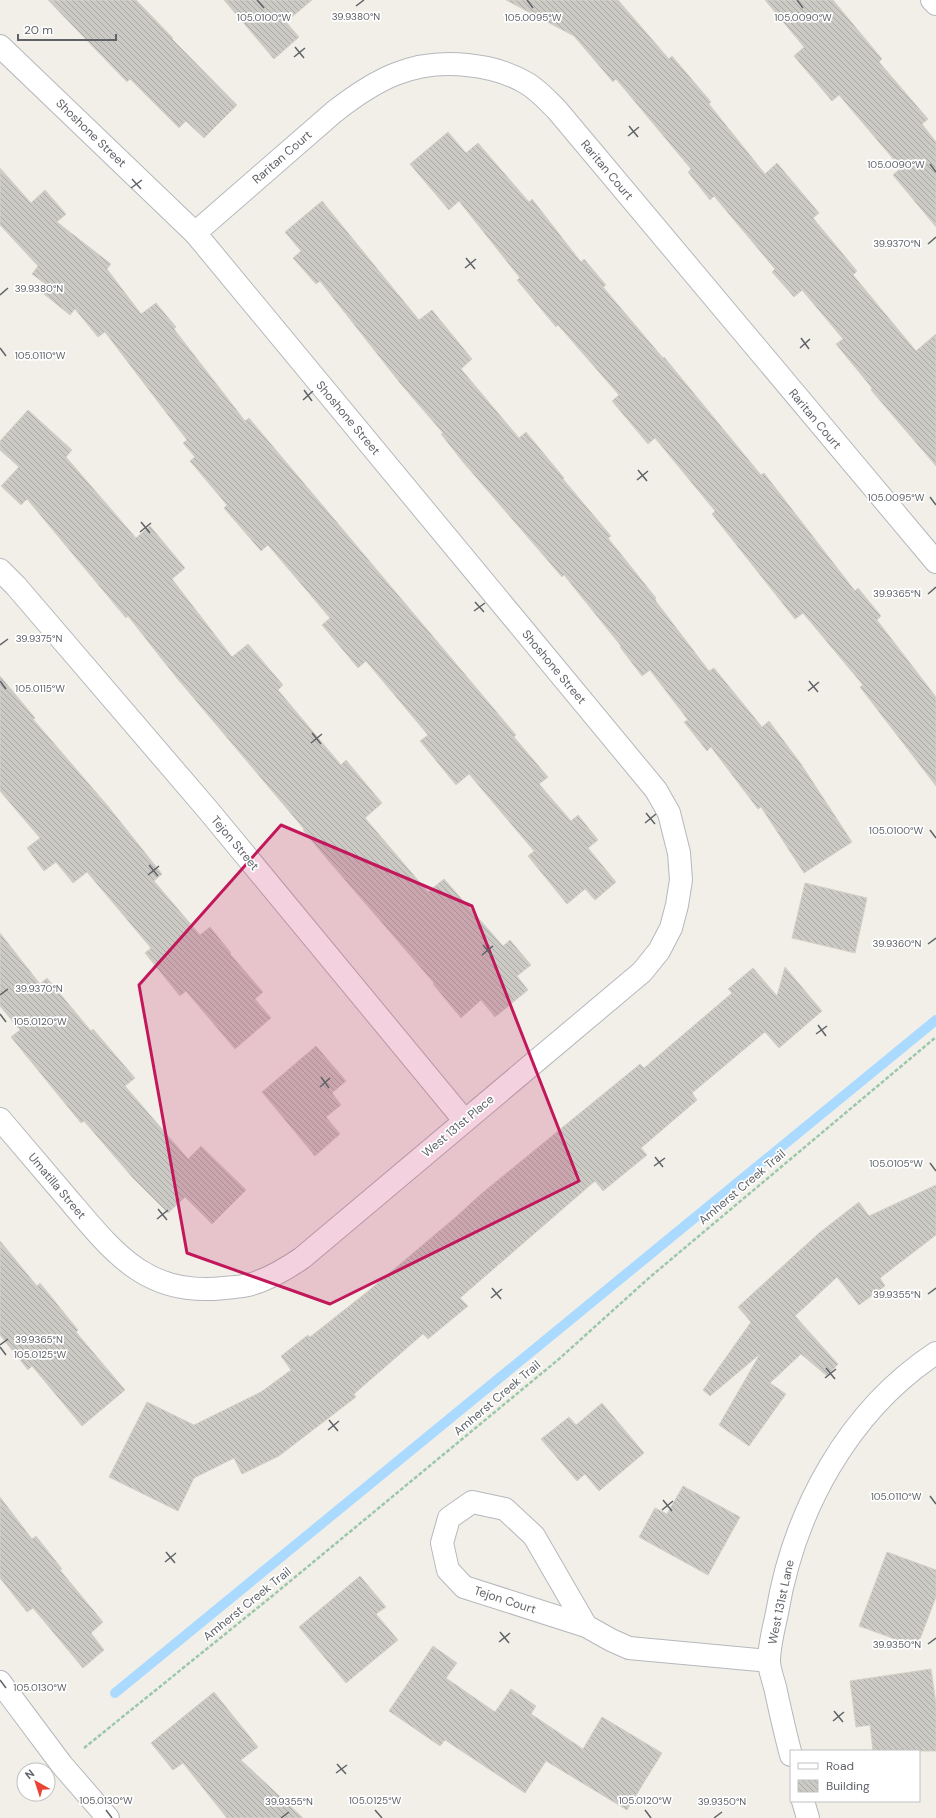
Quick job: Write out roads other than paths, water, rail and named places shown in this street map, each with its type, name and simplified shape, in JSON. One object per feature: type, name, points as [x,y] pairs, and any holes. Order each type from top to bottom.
[{"type":"street","points":[[932,0],[936,4]]},
{"type":"street","name":"Shoshone Street","points":[[0,46],[195,233],[656,790],[669,813]]},
{"type":"street","name":"Raritan Court","points":[[195,233],[334,112],[358,93],[385,78],[419,66],[447,63],[488,67],[527,84],[541,94],[557,110],[936,562]]},
{"type":"street","name":"Tejon Street","points":[[0,570],[16,586],[208,810],[464,1120]]},
{"type":"street","name":"West 131st Place","points":[[114,1252],[130,1265],[166,1284],[184,1288],[208,1290],[248,1286],[285,1270],[302,1258],[464,1120],[642,972],[659,951],[671,928],[677,906],[681,880],[679,853],[669,813]]},
{"type":"street","name":"Umatilla Street","points":[[0,1119],[114,1252]]},
{"type":"street","name":"West 131st Lane","points":[[790,1751],[769,1661],[782,1585],[793,1544],[814,1494],[833,1462],[857,1429],[885,1394],[920,1364],[936,1353]]},
{"type":"street","name":"Tejon Court","points":[[586,1626],[534,1536],[505,1509],[472,1502],[449,1518],[442,1543],[448,1570],[464,1587],[586,1626],[628,1648],[769,1661]]},
{"type":"street","points":[[0,1682],[62,1765],[108,1818]]},
{"type":"street","points":[[802,1802],[808,1818]]},
{"type":"waterway","points":[[115,1693],[936,1020]]}]
